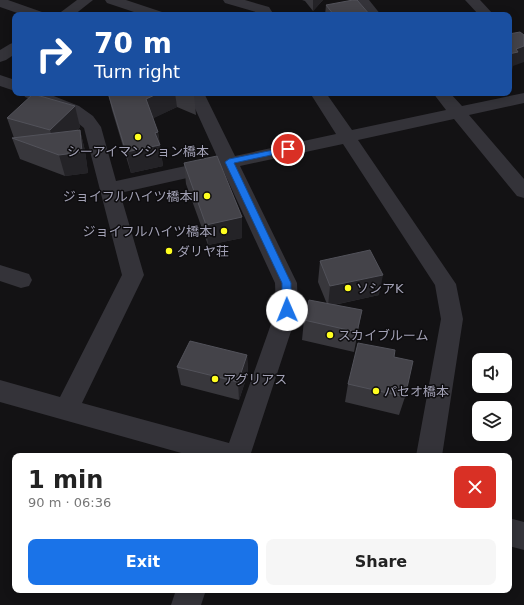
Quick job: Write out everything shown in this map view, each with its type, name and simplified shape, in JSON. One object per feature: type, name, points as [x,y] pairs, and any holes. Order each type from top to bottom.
[{"type":"street","points":[[68,12],[86,0]]},
{"type":"street","points":[[112,0],[148,12]]},
{"type":"street","points":[[230,0],[264,10],[265,12]]},
{"type":"street","points":[[361,0],[371,12]]},
{"type":"street","points":[[472,0],[485,12]]},
{"type":"street","points":[[0,2],[28,12]]},
{"type":"street","points":[[0,57],[12,49]]},
{"type":"street","points":[[0,80],[12,85]]},
{"type":"street","points":[[38,96],[75,111],[86,119],[92,127],[133,274],[67,408]]},
{"type":"street","points":[[197,96],[286,283],[287,310],[238,453]]},
{"type":"street","points":[[320,96],[445,284],[452,319],[430,453]]},
{"type":"street","points":[[444,96],[524,192]]},
{"type":"street","points":[[110,189],[524,98]]},
{"type":"street","points":[[0,272],[22,280]]},
{"type":"street","points":[[0,391],[67,408],[224,453]]},
{"type":"street","points":[[512,533],[524,536]]},
{"type":"street","points":[[186,605],[190,593]]},
{"type":"building","points":[[357,0],[367,12],[332,12],[326,5]]},
{"type":"building","points":[[520,32],[524,35],[524,46],[516,49],[518,52],[512,53],[512,33]]},
{"type":"building","points":[[31,96],[40,96],[75,106],[50,130],[7,118]]},
{"type":"building","points":[[109,96],[152,96],[146,99],[158,132],[155,133],[160,145],[126,152]]},
{"type":"building","points":[[80,130],[82,152],[59,155],[12,138]]},
{"type":"building","points":[[217,156],[242,217],[206,225],[184,163]]},
{"type":"building","points":[[370,250],[383,275],[330,286],[320,261]]},
{"type":"building","points":[[309,300],[362,310],[357,332],[304,320]]},
{"type":"building","points":[[190,341],[247,355],[238,382],[177,367]]},
{"type":"building","points":[[358,343],[395,350],[394,357],[413,361],[405,397],[348,384]]},
{"type":"place","name":"シーアイマンション橋本","points":[[138,137]]},
{"type":"place","name":"ジョイフルハイツ橋本Ⅱ","points":[[207,196]]},
{"type":"place","name":"ジョイフルハイツ橋本Ⅰ","points":[[224,231]]},
{"type":"place","name":"ダリヤ荘","points":[[169,251]]},
{"type":"place","name":"ソシアK","points":[[348,288]]},
{"type":"place","name":"スカイブルーム","points":[[330,335]]},
{"type":"place","name":"アグリアス","points":[[215,379]]},
{"type":"place","name":"パセオ橋本","points":[[376,391]]},
{"type":"route","points":[[287,310],[286,283],[229,162],[288,149]]}]
